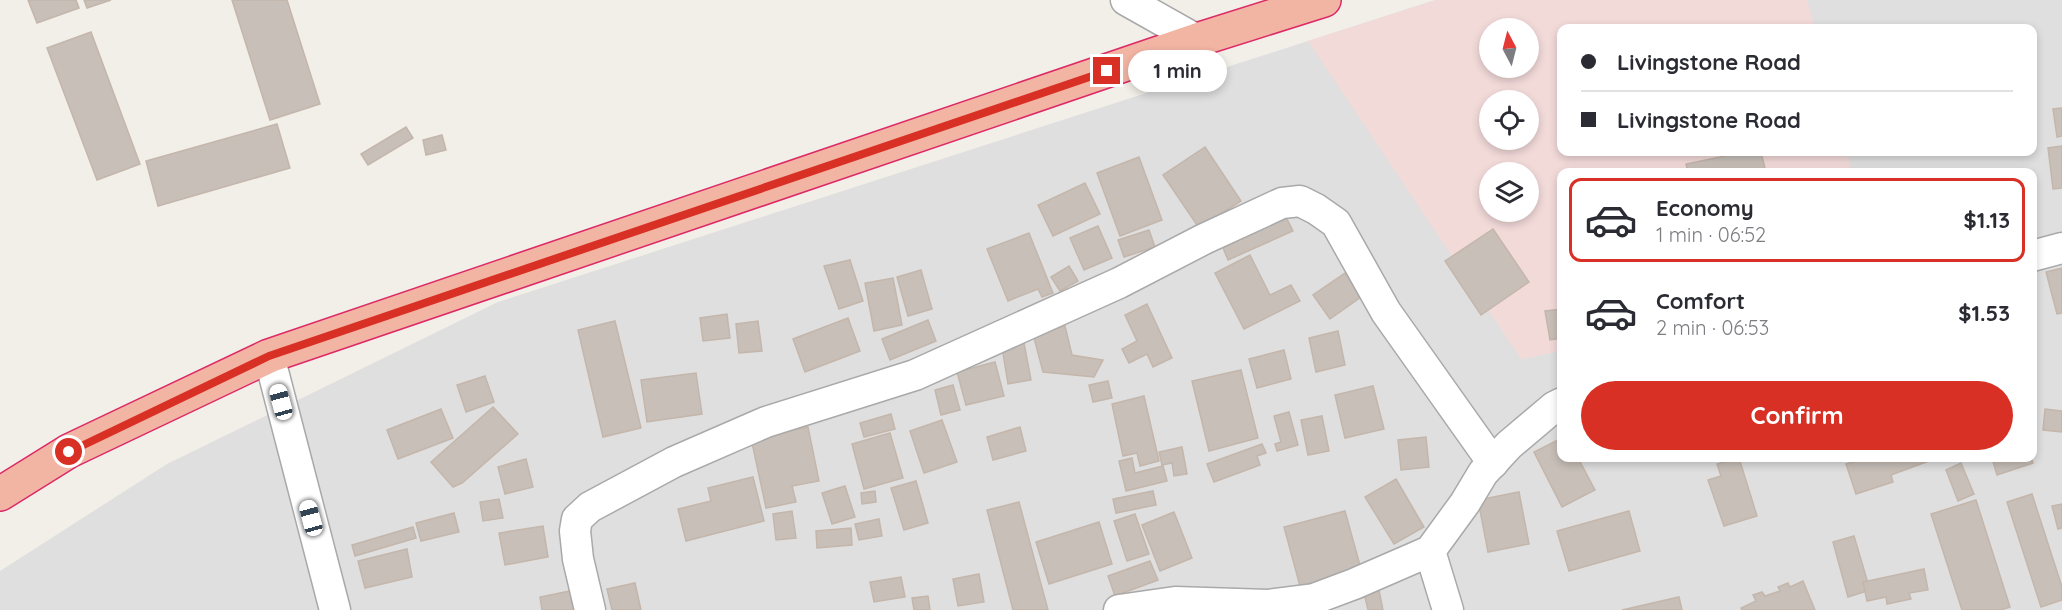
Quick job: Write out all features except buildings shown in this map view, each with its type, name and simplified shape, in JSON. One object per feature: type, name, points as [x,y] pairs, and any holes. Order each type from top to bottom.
[{"type":"highway","points":[[0,494],[69,452],[269,356],[1197,40],[1324,0]]},
{"type":"street","points":[[1126,0],[1197,40]]},
{"type":"street","points":[[590,610],[578,559],[575,531],[577,519],[590,507],[674,462],[766,422],[915,375],[1119,283],[1204,239],[1282,203],[1299,201],[1316,209],[1336,223],[1386,312],[1493,463]]},
{"type":"street","points":[[2037,255],[2062,248]]},
{"type":"street","points":[[269,356],[335,610]]},
{"type":"street","points":[[1119,610],[1175,602],[1268,605],[1314,599],[1430,551],[1465,503],[1483,473],[1509,445],[1557,405]]},
{"type":"street","points":[[1430,551],[1448,610]]},
{"type":"shaded area","points":[[1435,0],[2062,0],[2062,610],[0,610],[0,571],[167,464],[498,302]]},
{"type":"shaded area","points":[[1436,0],[1807,0],[1814,24],[1557,24],[1557,156],[1848,156],[1851,168],[1557,168],[1557,352],[1521,359],[1308,41]]},
{"type":"route","points":[[69,452],[269,356],[1107,71]]}]
